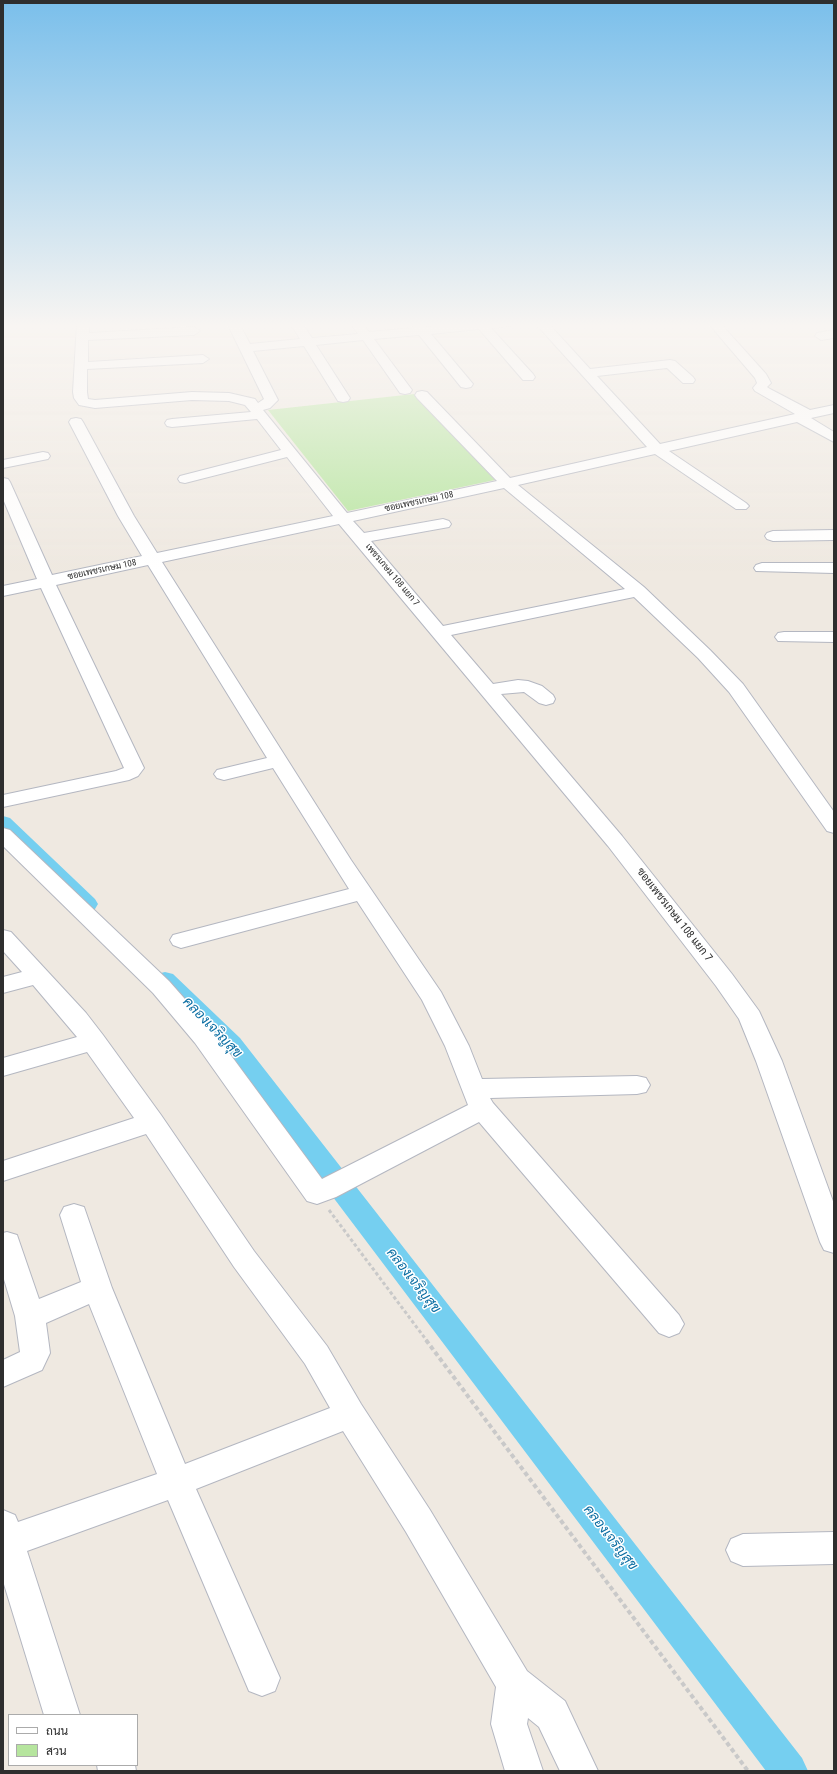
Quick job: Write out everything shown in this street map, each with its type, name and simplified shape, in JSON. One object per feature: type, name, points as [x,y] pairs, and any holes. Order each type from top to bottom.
[{"type":"street","points":[[253,406],[257,411]]},
{"type":"street","points":[[172,423],[257,411],[264,406]]},
{"type":"street","points":[[432,406],[507,483],[638,591],[704,654],[736,688],[834,827]]},
{"type":"street","points":[[618,406],[657,449],[741,506]]},
{"type":"street","points":[[787,406],[834,438]]},
{"type":"street","name":"ซอยเพชรเกษม 108","points":[[3,591],[507,483],[834,409]]},
{"type":"street","name":"เพชรเกษม 108 แยก 7","points":[[257,411],[343,518],[440,632]]},
{"type":"street","points":[[76,422],[126,516],[152,559],[361,893],[432,998],[457,1046],[478,1099],[669,1324]]},
{"type":"street","points":[[185,479],[290,452]]},
{"type":"street","points":[[3,464],[43,456]]},
{"type":"street","points":[[3,482],[69,631],[134,768],[131,772],[122,776],[8,800]]},
{"type":"street","points":[[360,538],[443,524]]},
{"type":"street","points":[[773,536],[834,535]]},
{"type":"street","points":[[762,568],[834,568]]},
{"type":"street","points":[[440,632],[638,591]]},
{"type":"street","name":"ซอยเพชรเกษม 108 แยก 7","points":[[440,632],[615,840],[724,980],[750,1017],[769,1061],[834,1242]]},
{"type":"street","points":[[784,637],[834,637]]},
{"type":"street","points":[[489,690],[518,686],[528,687],[535,690],[546,699]]},
{"type":"street","points":[[224,774],[278,761]]},
{"type":"street","points":[[3,834],[161,988],[204,1037],[321,1191],[355,1174],[478,1099],[637,1085]]},
{"type":"street","points":[[181,940],[361,893]]},
{"type":"street","points":[[3,937],[77,1019],[94,1041],[152,1122],[244,1259],[316,1355],[350,1414],[418,1521],[514,1684],[552,1714],[578,1771]]},
{"type":"street","points":[[3,985],[38,976]]},
{"type":"street","points":[[3,1067],[94,1041]]},
{"type":"street","points":[[3,1171],[152,1122]]},
{"type":"street","points":[[74,1215],[97,1288],[176,1482],[262,1678]]},
{"type":"street","points":[[3,1374],[31,1361],[35,1353],[30,1316],[7,1243]]},
{"type":"street","points":[[30,1316],[97,1288]]},
{"type":"street","points":[[62,1714],[5,1534],[176,1482],[350,1414]]},
{"type":"street","points":[[743,1550],[834,1548]]},
{"type":"street","points":[[514,1684],[510,1724],[524,1771]]},
{"type":"path","points":[[321,1191],[748,1771]]},
{"type":"green space","points":[[306,406],[425,406],[495,480],[348,511],[268,410]]},
{"type":"waterway","name":"คลองเจริญสุข","points":[[3,822],[87,904]]},
{"type":"waterway","name":"คลองเจริญสุข","points":[[165,980],[231,1044],[789,1771]]}]
